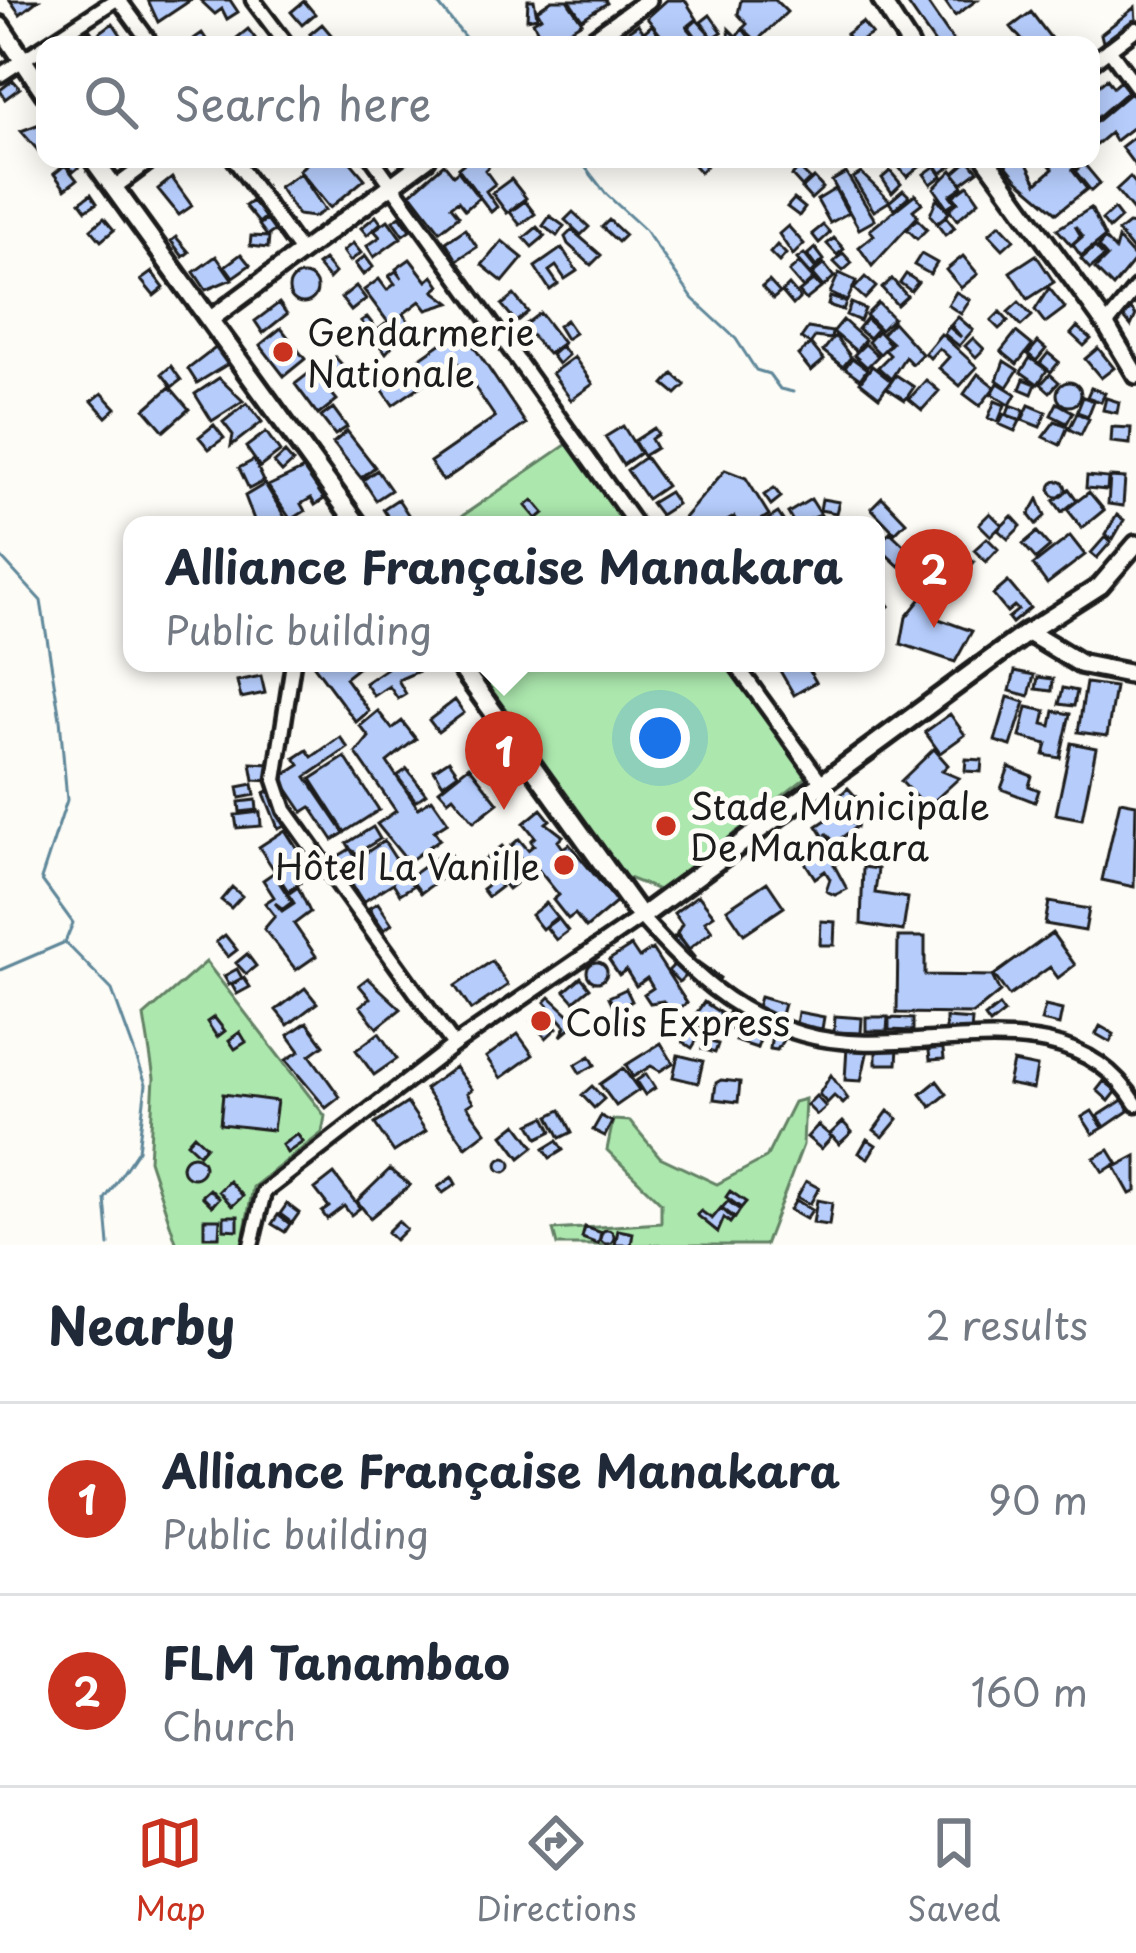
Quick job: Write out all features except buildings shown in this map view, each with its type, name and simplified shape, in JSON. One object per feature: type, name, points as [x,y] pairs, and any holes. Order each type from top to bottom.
[{"type":"main road","points":[[0,26],[36,81]]},
{"type":"main road","points":[[100,168],[352,516]]},
{"type":"main road","points":[[464,672],[641,917],[1028,632],[1082,664],[1136,675]]},
{"type":"street","points":[[58,36],[117,0],[145,36]]},
{"type":"street","points":[[253,0],[279,36]]},
{"type":"street","points":[[597,36],[648,0]]},
{"type":"street","points":[[881,0],[904,36]]},
{"type":"street","points":[[1100,56],[1136,29]]},
{"type":"street","points":[[0,75],[36,49]]},
{"type":"street","points":[[1109,50],[1136,86]]},
{"type":"street","points":[[115,188],[141,168]]},
{"type":"street","points":[[240,168],[301,253]]},
{"type":"street","points":[[380,168],[630,516]]},
{"type":"street","points":[[211,319],[414,168]]},
{"type":"street","points":[[993,168],[1106,325],[1136,375]]},
{"type":"street","points":[[1106,325],[1136,288]]},
{"type":"street","points":[[1028,632],[1100,586],[1136,544]]},
{"type":"street","points":[[292,672],[275,780],[285,810],[454,1045]]},
{"type":"street","points":[[742,672],[821,782]]},
{"type":"street","points":[[251,1245],[263,1192],[454,1045],[641,917],[687,968],[732,1006],[804,1035],[1035,1040],[1081,1048],[1120,1078],[1136,1104]]},
{"type":"green space","points":[[576,438],[630,516],[462,516]]},
{"type":"green space","name":"Stade Municipale De Manakara","points":[[477,672],[737,672],[808,776],[661,891],[623,876]]},
{"type":"green space","points":[[206,962],[325,1116],[322,1133],[253,1187],[242,1245],[177,1245],[149,1160],[154,1078],[144,1016]]},
{"type":"green space","points":[[805,1099],[803,1145],[765,1245],[557,1245],[553,1230],[661,1223],[661,1203],[607,1150],[613,1120],[630,1121],[660,1157],[717,1184],[766,1158],[794,1102]]},
{"type":"waterway","points":[[435,0],[464,36]]},
{"type":"waterway","points":[[586,168],[645,230],[693,299],[736,339],[756,370],[769,374],[780,389],[793,392]]},
{"type":"waterway","points":[[0,556],[41,601],[60,719],[67,800],[41,879],[73,923],[65,942],[112,990],[146,1084],[138,1150],[105,1199],[109,1245]]},
{"type":"waterway","points":[[0,970],[63,943]]},
{"type":"place","name":"Gendarmerie Nationale","points":[[283,352]]},
{"type":"place","name":"FLM Tanambao","points":[[934,628]]},
{"type":"place","name":"Alliance Française Manakara","points":[[504,810]]},
{"type":"place","name":"Stade Municipale De Manakara","points":[[666,826]]},
{"type":"place","name":"Hôtel La Vanille","points":[[564,865]]},
{"type":"place","name":"Colis Express","points":[[541,1021]]}]
